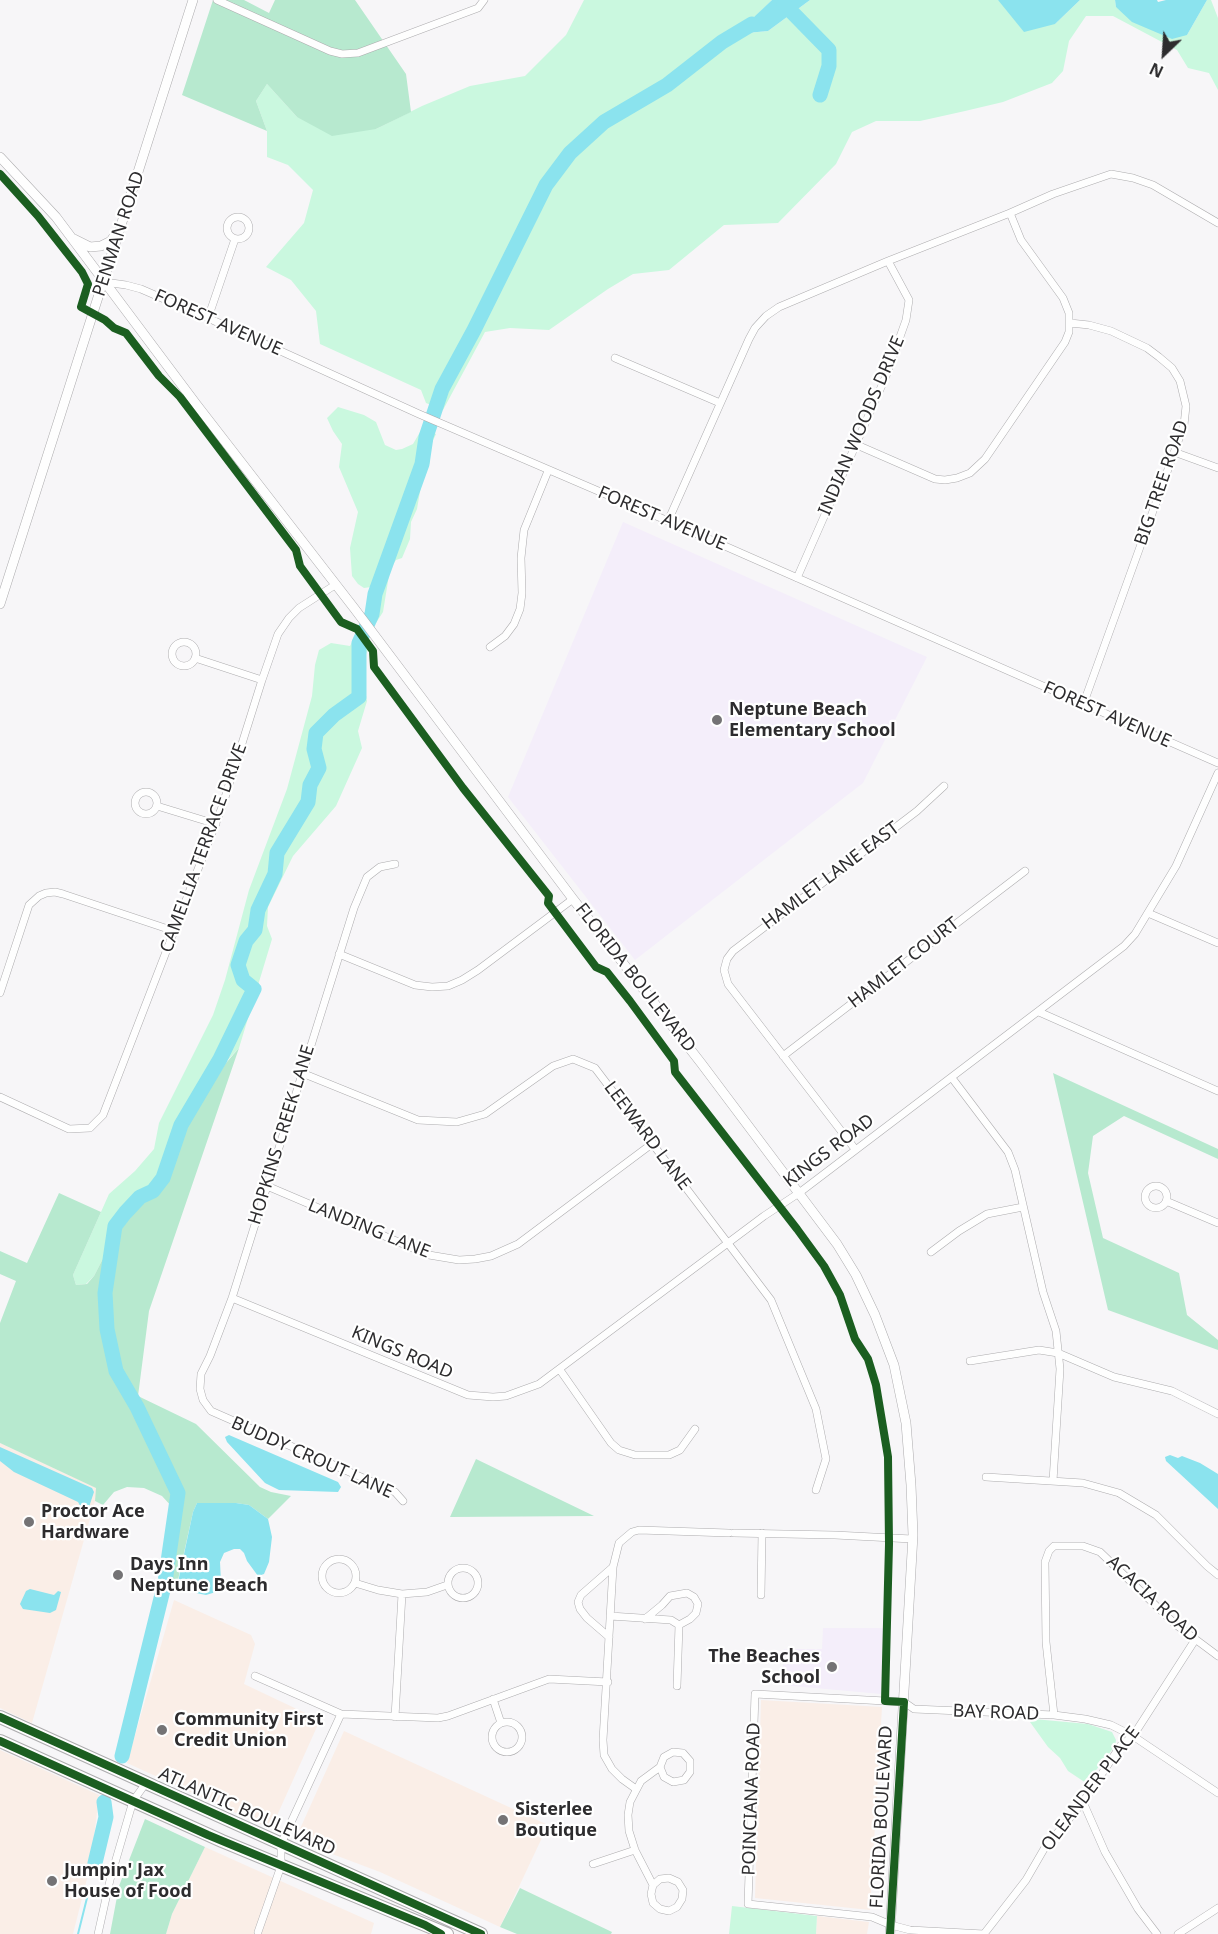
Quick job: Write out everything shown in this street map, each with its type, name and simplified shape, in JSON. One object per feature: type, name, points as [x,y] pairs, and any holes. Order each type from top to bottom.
[{"type":"highway","name":"ATLANTIC BOULEVARD","points":[[0,1718],[481,1934]]},
{"type":"highway","name":"ATLANTIC BOULEVARD","points":[[0,1741],[281,1866],[447,1934]]},
{"type":"highway","points":[[425,1925],[441,1934]]},
{"type":"street","name":"PENMAN ROAD","points":[[0,604],[194,0]]},
{"type":"street","points":[[217,0],[342,54],[358,53],[478,8],[484,0]]},
{"type":"street","name":"FLORIDA BOULEVARD","points":[[0,157],[32,189],[71,237],[573,899],[701,1063],[799,1193],[856,1275],[875,1315],[894,1365],[906,1423],[911,1485],[912,1539],[890,1929]]},
{"type":"street","points":[[668,521],[750,336],[766,316],[779,307],[1053,194],[1111,174],[1153,185],[1218,223]]},
{"type":"street","points":[[857,445],[935,479],[957,478],[970,472],[985,459],[1065,342],[1070,332],[1070,322],[1063,298],[1021,240],[1010,213]]},
{"type":"street","points":[[71,237],[90,247],[101,246],[111,241],[123,221]]},
{"type":"street","points":[[208,318],[235,239]]},
{"type":"street","name":"INDIAN WOODS DRIVE","points":[[797,578],[886,376],[908,310],[909,300],[888,261]]},
{"type":"street","name":"FOREST AVENUE","points":[[104,282],[141,289],[548,471],[668,521],[1218,764]]},
{"type":"street","name":"BIG TREE ROAD","points":[[1070,322],[1089,325],[1133,341],[1160,357],[1172,368],[1180,381],[1186,406],[1184,425],[1083,705]]},
{"type":"street","points":[[615,358],[720,403]]},
{"type":"street","points":[[1174,453],[1218,468]]},
{"type":"street","points":[[490,647],[505,636],[514,624],[520,609],[524,530],[548,471]]},
{"type":"street","name":"CAMELLIA TERRACE DRIVE","points":[[0,1097],[69,1130],[90,1128],[98,1122],[107,1106],[216,824],[262,680],[283,626],[299,608],[335,585]]},
{"type":"street","points":[[195,658],[262,680]]},
{"type":"street","name":"KINGS ROAD","points":[[232,1298],[468,1395],[506,1396],[539,1384],[764,1216],[799,1193],[1124,946],[1135,934],[1176,866],[1218,773]]},
{"type":"street","name":"HAMLET LANE EAST","points":[[783,1056],[728,984],[724,970],[727,959],[733,951],[917,811],[944,786]]},
{"type":"street","points":[[157,806],[216,824]]},
{"type":"street","name":"HOPKINS CREEK LANE","points":[[221,1417],[211,1412],[202,1400],[201,1374],[232,1298],[354,908],[367,877],[380,867],[395,864]]},
{"type":"street","name":"HAMLET COURT","points":[[783,1056],[1025,871]]},
{"type":"street","points":[[1,989],[27,911],[32,901],[39,896],[55,892],[174,931]]},
{"type":"street","points":[[339,954],[415,985],[448,986],[478,970],[573,899]]},
{"type":"street","points":[[1148,913],[1218,943]]},
{"type":"street","points":[[1040,1012],[1218,1091]]},
{"type":"street","points":[[783,1056],[855,1149]]},
{"type":"street","name":"LEEWARD LANE","points":[[302,1073],[418,1120],[458,1122],[485,1114],[553,1066],[573,1059],[595,1068],[771,1300],[816,1409],[826,1459],[816,1490]]},
{"type":"street","points":[[952,1078],[1008,1152],[1015,1170],[1043,1292],[1056,1331],[1060,1369],[1053,1481]]},
{"type":"street","name":"LANDING LANE","points":[[267,1186],[429,1255],[459,1260],[475,1259],[491,1256],[518,1244],[653,1143]]},
{"type":"street","points":[[1166,1201],[1218,1223]]},
{"type":"street","points":[[931,1252],[987,1214],[1023,1207]]},
{"type":"street","points":[[970,1361],[1039,1350],[1058,1353],[1114,1377],[1172,1391],[1218,1414]]},
{"type":"street","points":[[560,1370],[611,1443],[619,1450],[635,1455],[669,1455],[680,1450],[696,1429]]},
{"type":"street","name":"BUDDY CROUT LANE","points":[[221,1417],[395,1492],[403,1501]]},
{"type":"street","points":[[986,1477],[1095,1485],[1131,1499],[1156,1515],[1218,1575]]},
{"type":"street","points":[[636,1789],[612,1769],[604,1755],[613,1567],[619,1543],[632,1532],[639,1530],[912,1539]]},
{"type":"street","points":[[761,1595],[762,1533]]},
{"type":"street","name":"ACACIA ROAD","points":[[1054,1715],[1046,1642],[1045,1562],[1049,1551],[1054,1546],[1083,1546],[1100,1552],[1138,1590],[1195,1640],[1218,1656]]},
{"type":"street","points":[[337,1559],[348,1562],[356,1571],[355,1583],[347,1592],[336,1593],[325,1587],[322,1575],[326,1564],[337,1559]]},
{"type":"street","points":[[609,1637],[587,1618],[578,1602],[582,1595],[613,1567]]},
{"type":"street","points":[[458,1568],[469,1568],[477,1576],[479,1587],[473,1596],[462,1599],[452,1595],[447,1585],[449,1574],[458,1568]]},
{"type":"street","points":[[355,1583],[402,1594],[427,1592],[447,1585]]},
{"type":"street","points":[[645,1619],[663,1605],[670,1596],[687,1593],[694,1597],[698,1604],[696,1613],[679,1625]]},
{"type":"street","points":[[395,1717],[402,1594]]},
{"type":"street","points":[[610,1616],[671,1620],[679,1625]]},
{"type":"street","points":[[677,1686],[679,1625]]},
{"type":"street","name":"OLEANDER PLACE","points":[[984,1934],[1026,1880],[1044,1849],[1083,1802],[1121,1745],[1133,1736],[1195,1640]]},
{"type":"street","points":[[255,1676],[340,1714],[438,1718],[549,1679],[608,1682]]},
{"type":"street","name":"BAY ROAD","points":[[755,1694],[904,1702],[914,1709],[1054,1715],[1085,1719],[1111,1725],[1133,1736],[1218,1793]]},
{"type":"street","name":"POINCIANA ROAD","points":[[755,1694],[748,1904],[872,1917],[890,1929]]},
{"type":"street","points":[[493,1699],[501,1723]]},
{"type":"street","points":[[258,1932],[281,1866],[281,1844],[340,1714]]},
{"type":"street","points":[[511,1722],[519,1727],[522,1736],[520,1745],[513,1751],[504,1752],[496,1747],[492,1738],[494,1730],[501,1723],[511,1722]]},
{"type":"street","points":[[653,1885],[660,1879],[669,1878],[678,1882],[683,1890],[682,1899],[677,1907],[669,1911],[660,1909],[653,1903],[651,1894],[653,1885],[634,1850],[629,1831],[630,1802],[641,1781],[660,1767],[664,1757],[673,1752],[683,1753],[690,1761],[690,1772],[684,1780],[673,1782],[664,1777],[660,1767]]},
{"type":"street","points":[[98,1934],[110,1880],[133,1801],[146,1783]]},
{"type":"street","points":[[1083,1802],[1105,1852],[1138,1909],[1157,1934]]},
{"type":"street","points":[[593,1864],[634,1850]]},
{"type":"street","points":[[1178,1934],[1218,1908]]},
{"type":"street","points":[[890,1929],[984,1934]]},
{"type":"shaded area","name":"Neptune Beach Elementary School","points":[[623,522],[927,657],[863,783],[635,960],[508,797]]},
{"type":"shaded area","points":[[0,1443],[97,1488],[32,1723],[0,1708]]},
{"type":"shaded area","points":[[174,1600],[251,1635],[255,1644],[244,1684],[320,1720],[271,1829],[127,1763]]},
{"type":"shaded area","name":"The Beaches School","points":[[823,1628],[883,1628],[881,1694],[782,1685],[784,1649],[822,1649]]},
{"type":"shaded area","points":[[761,1700],[882,1707],[870,1910],[755,1898]]},
{"type":"shaded area","points":[[344,1731],[548,1825],[500,1927],[380,1872],[295,1840]]},
{"type":"shaded area","points":[[0,1750],[99,1795],[91,1863],[73,1934],[0,1934]]},
{"type":"shaded area","points":[[205,1847],[374,1923],[371,1934],[166,1934],[172,1914]]},
{"type":"shaded area","points":[[817,1916],[869,1922],[867,1934],[816,1934]]},
{"type":"green space","points":[[213,0],[244,0],[269,13],[275,0],[355,0],[406,74],[411,112],[376,129],[332,136],[297,117],[267,84],[256,101],[267,131],[182,95]]},
{"type":"green space","points":[[584,0],[772,0],[737,34],[768,31],[810,0],[998,0],[1055,24],[1080,0],[1115,0],[1116,7],[1187,35],[1207,0],[1211,0],[1218,18],[1218,90],[1209,73],[1188,68],[1177,50],[1113,16],[1086,16],[1069,41],[1063,71],[1052,83],[1003,102],[920,121],[876,121],[852,132],[836,164],[778,223],[724,225],[669,270],[633,274],[549,330],[510,328],[485,332],[443,410],[426,403],[421,390],[320,344],[316,311],[291,280],[266,267],[304,223],[313,190],[288,165],[267,157],[267,131],[256,101],[267,84],[297,117],[376,129],[470,86],[525,76],[566,35]]},
{"type":"green space","points":[[338,407],[364,415],[376,422],[385,445],[396,450],[413,444],[423,427],[436,434],[428,451],[430,462],[411,522],[410,539],[402,558],[396,560],[390,569],[383,612],[376,623],[366,609],[371,587],[364,588],[352,576],[350,548],[358,512],[339,467],[342,444],[327,418]]},
{"type":"green space","points":[[357,632],[369,648],[363,660],[367,701],[358,731],[362,748],[336,806],[293,856],[268,907],[267,926],[272,939],[239,1048],[225,1063],[205,1095],[161,1186],[145,1199],[113,1239],[94,1276],[86,1284],[76,1285],[73,1275],[109,1194],[135,1171],[154,1149],[159,1123],[213,1015],[225,980],[249,890],[287,789],[312,696],[319,650],[331,643],[350,646]]},
{"type":"green space","points":[[239,1048],[149,1311],[138,1396],[196,1424],[260,1487],[291,1496],[268,1519],[249,1505],[197,1503],[176,1589],[161,1582],[173,1508],[162,1496],[144,1488],[127,1487],[114,1492],[103,1505],[95,1501],[96,1488],[0,1443],[0,1323],[16,1281],[0,1274],[0,1251],[27,1263],[59,1193],[101,1212],[73,1275],[76,1285],[87,1284],[94,1276],[113,1239],[145,1199],[161,1186],[182,1131],[226,1063]]},
{"type":"green space","points":[[1053,1073],[1218,1149],[1218,1159],[1124,1116],[1093,1136],[1088,1173],[1103,1238],[1179,1273],[1187,1315],[1218,1340],[1218,1350],[1108,1310]]},
{"type":"green space","points":[[476,1459],[594,1516],[450,1517]]},
{"type":"green space","points":[[1034,1719],[1088,1724],[1112,1732],[1116,1740],[1115,1746],[1086,1783],[1068,1771],[1060,1758],[1048,1747],[1030,1722]]},
{"type":"green space","points":[[145,1819],[205,1847],[172,1914],[166,1934],[110,1934],[119,1886]]},
{"type":"green space","points":[[520,1888],[612,1932],[611,1934],[517,1934],[500,1927]]},
{"type":"green space","points":[[732,1906],[817,1916],[816,1934],[729,1934]]},
{"type":"water","points":[[772,0],[810,0],[768,31],[736,34]]},
{"type":"water","points":[[998,0],[1080,0],[1055,24],[1024,32]]},
{"type":"water","points":[[1115,0],[1157,0],[1158,2],[1207,0],[1187,35],[1172,39],[1132,22],[1116,7]]},
{"type":"water","points":[[229,1435],[338,1482],[341,1487],[338,1492],[279,1490],[265,1483],[227,1442],[225,1437]]},
{"type":"water","points":[[0,1447],[92,1488],[94,1492],[86,1516],[78,1502],[14,1472],[0,1461]]},
{"type":"water","points":[[1170,1455],[1178,1458],[1182,1456],[1200,1463],[1218,1474],[1218,1509],[1166,1461],[1165,1457]]},
{"type":"water","points":[[197,1503],[249,1505],[268,1519],[272,1537],[269,1562],[264,1574],[258,1576],[244,1553],[240,1549],[234,1549],[224,1553],[220,1562],[221,1582],[216,1592],[206,1595],[191,1592],[178,1582]]},
{"type":"water","points":[[30,1589],[54,1595],[58,1591],[61,1592],[56,1610],[50,1613],[23,1609],[20,1604],[26,1591]]},
{"type":"waterway","points":[[784,4],[829,50],[829,66],[820,95]]},
{"type":"waterway","points":[[122,1756],[165,1582],[178,1493],[137,1407],[116,1371],[107,1329],[105,1293],[115,1226],[140,1197],[153,1191],[163,1178],[181,1125],[220,1059],[254,989],[243,980],[238,965],[246,941],[255,930],[258,910],[275,874],[277,853],[308,802],[310,785],[319,768],[314,749],[316,733],[334,715],[359,697],[359,643],[372,614],[375,594],[422,464],[426,437],[442,389],[546,185],[570,153],[604,122],[667,85],[722,42],[752,24]]},
{"type":"waterway","points":[[95,1863],[106,1817],[104,1802]]},
{"type":"waterway","points":[[78,1934],[89,1890]]},
{"type":"cycle path","points":[[0,174],[38,216],[82,272],[88,284],[81,307],[126,333],[159,376],[180,397],[296,550],[300,566],[341,622],[357,629],[373,651],[374,667],[463,788],[549,896],[548,903],[596,967],[607,972],[630,1001],[674,1061],[675,1072],[797,1229],[824,1266],[840,1295],[855,1339],[868,1359],[876,1385],[888,1457],[889,1544],[885,1701],[904,1702],[890,1934]]},
{"type":"cycle path","points":[[0,1717],[481,1934]]},
{"type":"cycle path","points":[[0,1741],[208,1835],[425,1925],[441,1934]]},
{"type":"place","name":"Neptune Beach Elementary School","points":[[717,720]]},
{"type":"place","name":"Proctor Ace Hardware","points":[[29,1522]]},
{"type":"place","name":"Days Inn Neptune Beach","points":[[118,1575]]},
{"type":"place","name":"The Beaches School","points":[[832,1667]]},
{"type":"place","name":"Community First Credit Union","points":[[162,1730]]},
{"type":"place","name":"Sisterlee Boutique","points":[[503,1820]]},
{"type":"place","name":"Jumpin' Jax House of Food","points":[[52,1881]]}]
